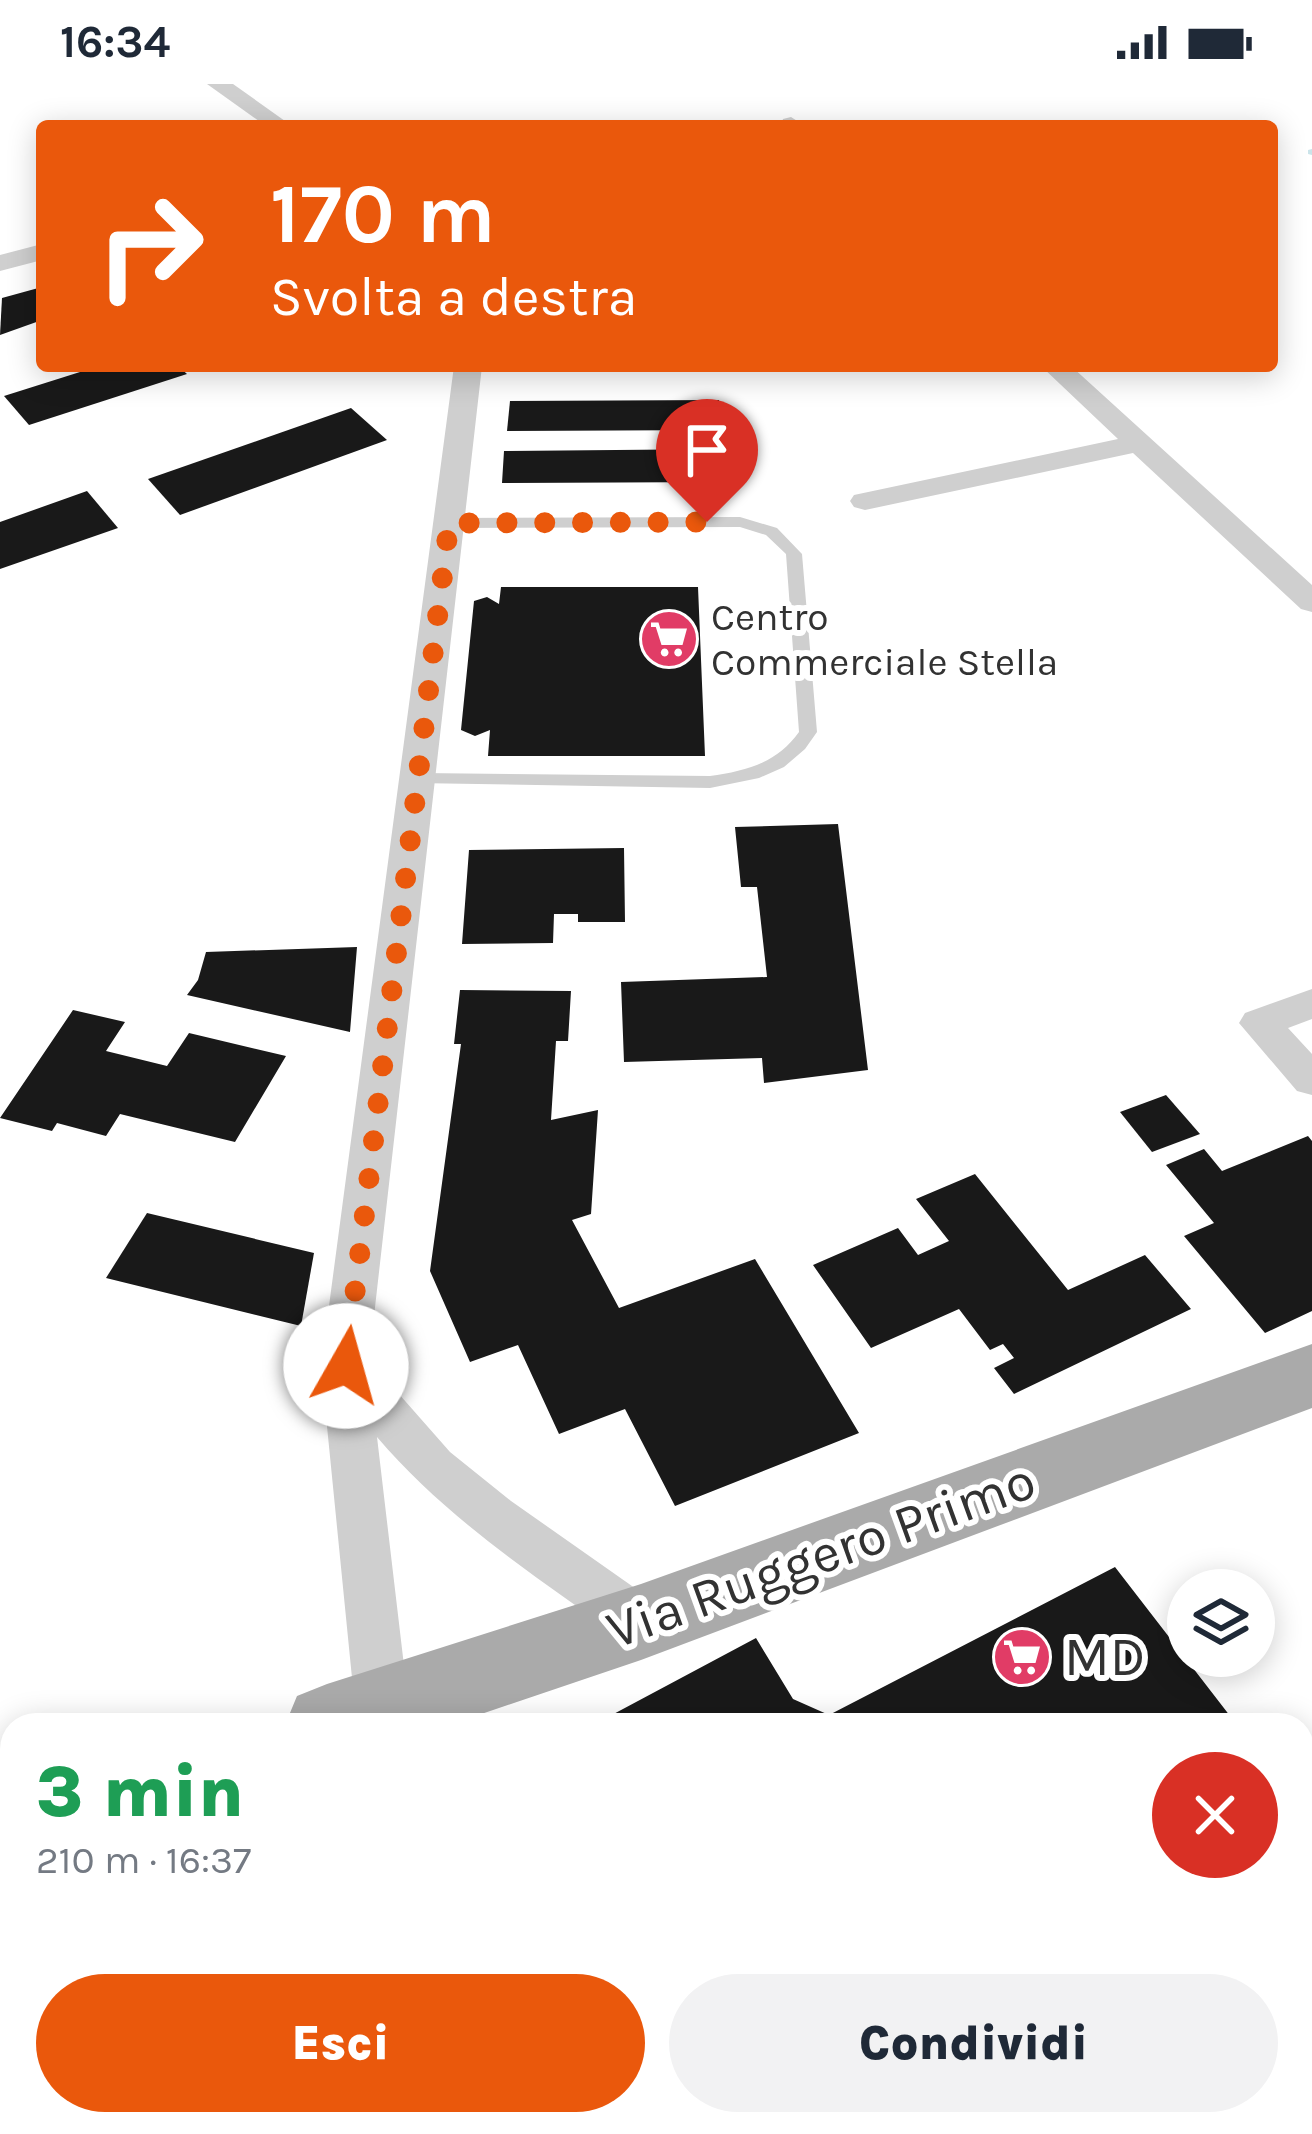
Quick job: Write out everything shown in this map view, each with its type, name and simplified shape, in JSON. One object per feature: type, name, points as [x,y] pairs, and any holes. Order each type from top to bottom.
[{"type":"main road","name":"Via Ruggero Primo","points":[[363,1713],[641,1622],[1312,1376]]},
{"type":"street","points":[[218,84],[272,120]]},
{"type":"street","points":[[0,263],[36,254]]},
{"type":"street","points":[[354,1713],[346,1366],[467,372]]},
{"type":"street","points":[[1061,372],[1312,602]]},
{"type":"street","points":[[865,501],[1138,443]]},
{"type":"street","points":[[1312,1003],[1259,1023],[1312,1080]]},
{"type":"street","points":[[346,1366],[434,1467],[493,1517],[641,1622]]},
{"type":"lane","points":[[420,779],[710,782],[750,777],[779,764],[795,753],[808,732],[794,554],[784,539],[765,527],[740,522],[449,523]]},
{"type":"building","points":[[36,289],[36,322],[0,335],[2,298]]},
{"type":"building","points":[[80,372],[187,374],[29,425],[4,396]]},
{"type":"building","points":[[719,400],[721,430],[507,431],[510,401]]},
{"type":"building","points":[[351,408],[387,440],[180,515],[148,479]]},
{"type":"building","points":[[724,449],[726,482],[502,483],[504,451]]},
{"type":"building","points":[[87,491],[118,528],[0,569],[0,522]]},
{"type":"building","points":[[501,587],[698,587],[705,756],[488,756],[490,730],[475,736],[461,730],[474,601],[487,597],[499,604]]},
{"type":"building","points":[[838,824],[868,1070],[764,1083],[762,1058],[624,1062],[621,982],[767,977],[757,887],[741,887],[735,827]]},
{"type":"building","points":[[624,848],[625,922],[578,922],[578,914],[554,914],[553,943],[462,944],[469,850]]},
{"type":"building","points":[[357,947],[350,1032],[187,995],[198,980],[206,952]]},
{"type":"building","points":[[460,990],[571,991],[568,1041],[556,1041],[551,1120],[598,1110],[591,1214],[572,1220],[619,1308],[755,1259],[859,1433],[675,1506],[625,1409],[559,1434],[518,1345],[470,1362],[430,1271],[461,1044],[454,1044]]},
{"type":"building","points":[[73,1010],[125,1022],[106,1051],[167,1066],[189,1033],[286,1056],[235,1142],[120,1114],[106,1136],[57,1123],[52,1131],[0,1118]]},
{"type":"building","points":[[1166,1095],[1200,1134],[1152,1152],[1120,1112]]},
{"type":"building","points":[[1308,1136],[1312,1141],[1312,1311],[1265,1333],[1184,1236],[1214,1223],[1166,1165],[1204,1149],[1222,1171]]},
{"type":"building","points":[[975,1174],[1068,1290],[1145,1255],[1191,1309],[1014,1394],[994,1368],[1014,1358],[1003,1344],[990,1350],[959,1309],[871,1348],[813,1265],[898,1228],[918,1255],[949,1241],[916,1199]]},
{"type":"building","points":[[147,1213],[314,1253],[301,1326],[106,1278]]},
{"type":"building","points":[[1115,1567],[1167,1634],[1167,1677],[1200,1677],[1228,1713],[833,1713]]},
{"type":"building","points":[[756,1638],[793,1699],[824,1713],[615,1713]]},
{"type":"place","name":"Centro Commerciale Stella","points":[[669,639]]},
{"type":"place","name":"MD","points":[[1022,1657]]},
{"type":"route","points":[[346,1366],[449,523],[707,522]]}]
